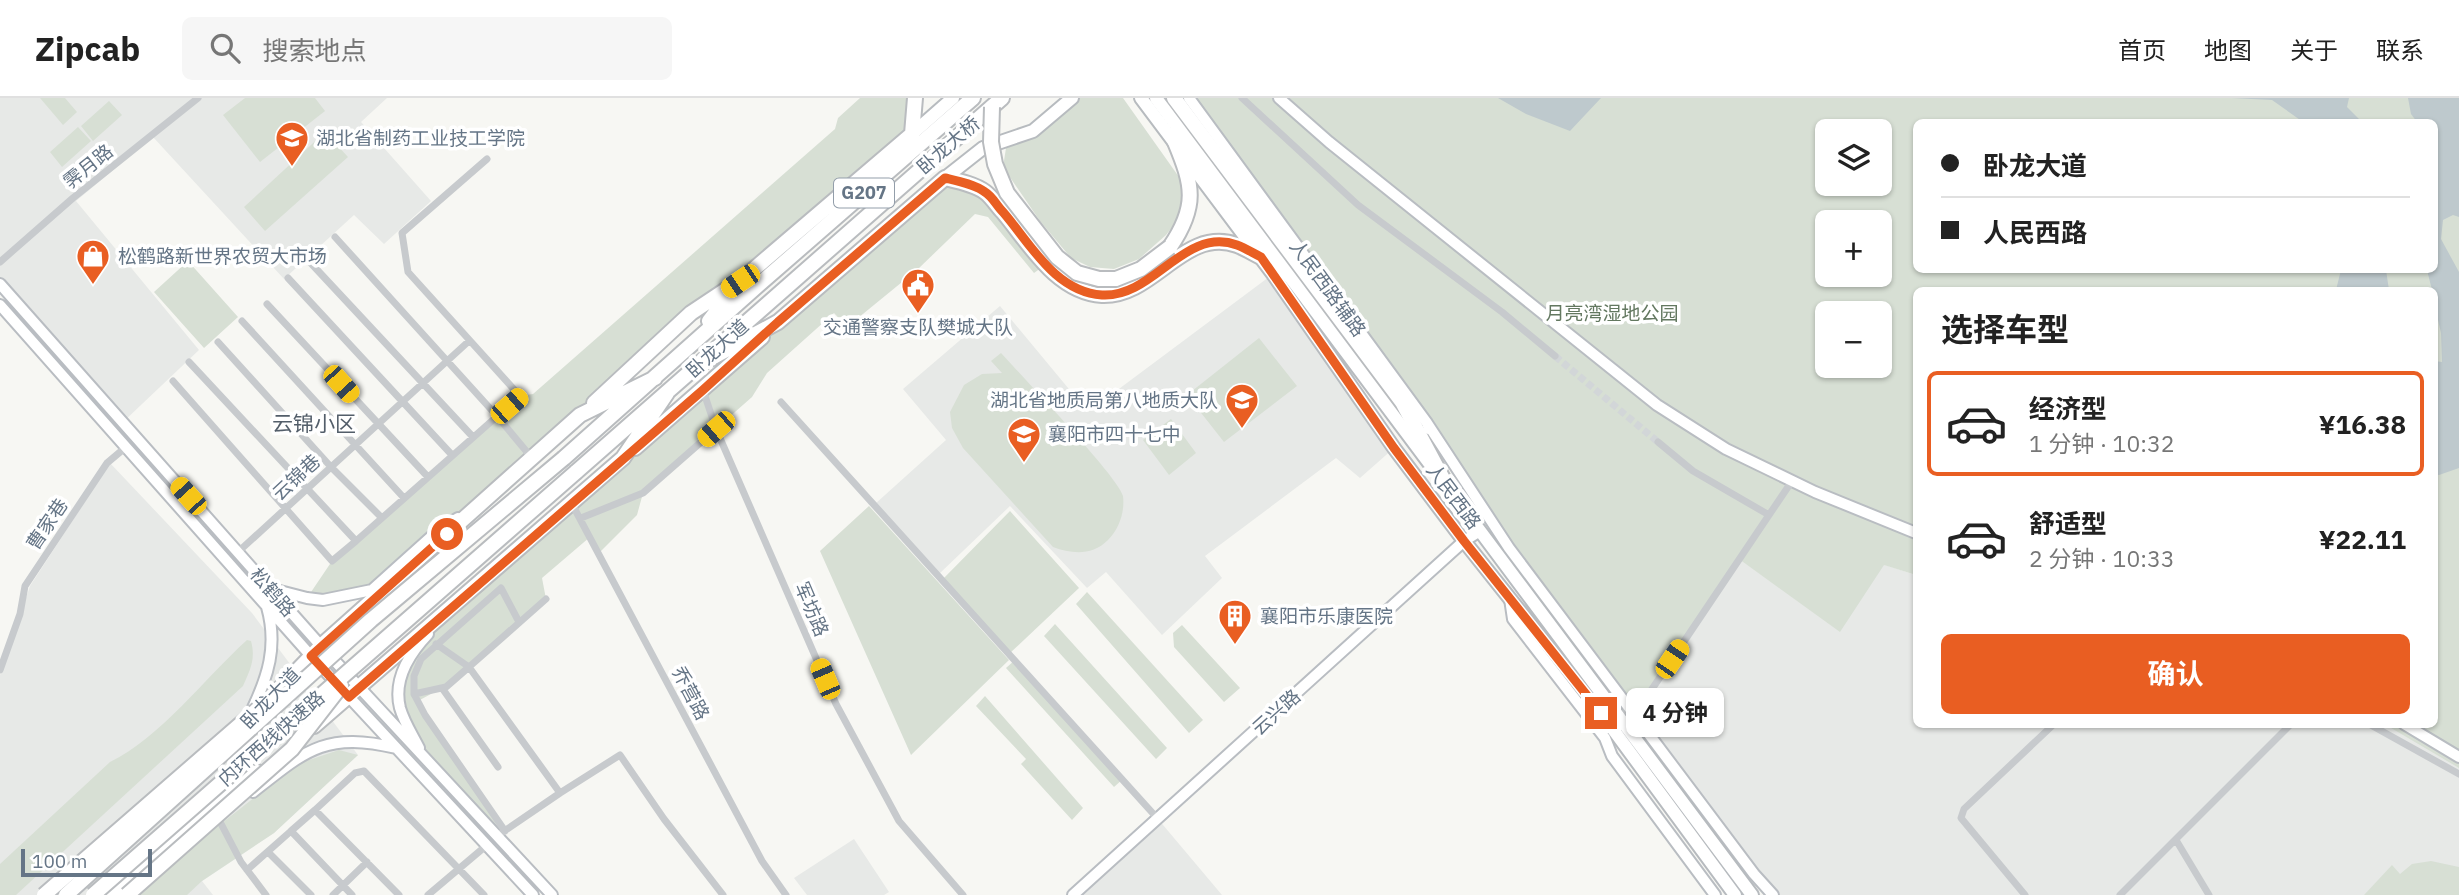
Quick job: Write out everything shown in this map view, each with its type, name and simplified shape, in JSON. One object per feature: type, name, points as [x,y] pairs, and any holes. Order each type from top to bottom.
[{"type":"highway","points":[[580,415],[691,313],[740,281],[912,134],[915,98]]},
{"type":"highway","name":"卧龙大桥","points":[[756,287],[973,98]]},
{"type":"highway","points":[[1174,98],[1402,402],[1448,488]]},
{"type":"highway","points":[[997,102],[991,142],[995,164],[1007,193],[1057,257],[1077,273],[1099,279],[1116,279],[1141,269],[1170,247],[1183,227],[1190,201],[1188,174],[1175,142]]},
{"type":"highway","name":"卧龙大桥","points":[[768,302],[997,102]]},
{"type":"highway","points":[[623,458],[945,178],[986,192],[1052,273],[1073,286],[1101,295],[1128,291],[1154,277],[1190,248],[1213,242],[1235,244],[1261,257]]},
{"type":"highway","points":[[686,350],[740,281]]},
{"type":"highway","name":"卧龙大道","points":[[564,458],[756,287]]},
{"type":"highway","name":"卧龙大道","points":[[576,472],[768,302]]},
{"type":"highway","points":[[700,364],[778,322]]},
{"type":"highway","name":"卧龙大道","points":[[53,895],[230,741],[316,651],[580,415],[655,378]]},
{"type":"highway","name":"卧龙大道","points":[[111,895],[189,827],[355,692],[623,458],[667,393]]},
{"type":"highway","name":"内环西线快速路","points":[[66,895],[371,620],[564,458]]},
{"type":"highway","name":"内环西线快速路","points":[[93,895],[576,472]]},
{"type":"highway","points":[[44,895],[258,709],[313,673],[371,620]]},
{"type":"highway","points":[[127,895],[292,749],[332,696],[386,636]]},
{"type":"main road","points":[[912,134],[953,98]]},
{"type":"main road","points":[[945,178],[982,148],[1033,131],[1072,98]]},
{"type":"main road","name":"人民西路","points":[[1141,98],[1261,257],[1394,448],[1601,713],[1735,895]]},
{"type":"main road","name":"人民西路","points":[[1156,98],[1752,895]]},
{"type":"main road","name":"人民西路辅路","points":[[1189,98],[1427,423],[1448,488]]},
{"type":"main road","points":[[1279,98],[1340,151],[1657,405],[1726,449],[1791,481],[1913,532]]},
{"type":"main road","name":"松鹤路","points":[[0,284],[270,588],[316,651]]},
{"type":"main road","name":"松鹤路","points":[[0,305],[267,604],[501,833],[552,895]]},
{"type":"main road","points":[[1427,423],[1509,548],[1754,874],[1773,895]]},
{"type":"main road","points":[[270,588],[323,600],[372,590],[441,528],[484,501]]},
{"type":"main road","name":"云兴路","points":[[1073,895],[1464,541],[1480,531]]},
{"type":"main road","points":[[1510,599],[1513,619],[1605,738],[1612,756],[1715,895]]},
{"type":"main road","points":[[230,741],[245,726],[271,664],[273,636],[267,604]]},
{"type":"main road","points":[[425,760],[400,708],[399,680],[421,642],[450,609]]},
{"type":"main road","name":"松鹤路","points":[[355,692],[397,748],[533,895]]},
{"type":"main road","points":[[2411,728],[2459,757]]},
{"type":"main road","points":[[189,827],[241,802],[313,748],[339,742],[373,742],[397,748]]},
{"type":"street","name":"霁月路","points":[[0,262],[73,198],[198,98]]},
{"type":"street","points":[[1242,98],[1359,205],[1502,312],[1555,356]]},
{"type":"street","points":[[173,381],[332,561],[520,396],[408,272],[402,233],[487,159]]},
{"type":"street","points":[[335,237],[532,458]]},
{"type":"street","points":[[307,259],[473,437]]},
{"type":"street","points":[[288,278],[452,455]]},
{"type":"street","points":[[267,304],[428,477]]},
{"type":"street","points":[[242,321],[404,498]]},
{"type":"street","points":[[218,341],[331,467],[382,519]]},
{"type":"street","name":"云锦巷","points":[[238,552],[468,341]]},
{"type":"street","points":[[189,362],[356,541]]},
{"type":"street","name":"军坊路","points":[[703,390],[716,429],[836,704],[899,821],[963,895]]},
{"type":"street","points":[[781,402],[1158,819]]},
{"type":"street","points":[[581,518],[643,493],[716,429]]},
{"type":"street","points":[[1658,442],[1693,471],[1769,515]]},
{"type":"street","name":"曹家巷","points":[[0,670],[20,614],[25,586],[107,463],[126,447]]},
{"type":"street","points":[[1618,716],[1648,695],[1791,481]]},
{"type":"street","name":"乔营路","points":[[572,504],[762,861],[786,895]]},
{"type":"street","points":[[519,622],[500,588],[436,643],[421,659],[414,676],[414,694],[425,715],[501,833],[620,755],[664,819],[723,895]]},
{"type":"street","points":[[414,694],[446,687],[546,599]]},
{"type":"street","points":[[436,643],[469,667],[560,793]]},
{"type":"street","points":[[442,688],[498,767]]},
{"type":"street","points":[[2025,895],[1961,818],[1964,808],[2050,728]]},
{"type":"street","points":[[2120,895],[2287,728]]},
{"type":"street","points":[[2376,728],[2459,774]]},
{"type":"street","points":[[247,870],[355,773],[364,771],[484,895]]},
{"type":"street","points":[[315,810],[399,895]]},
{"type":"street","points":[[216,814],[247,870],[266,895]]},
{"type":"street","points":[[291,831],[352,895]]},
{"type":"street","points":[[2176,840],[2209,895]]},
{"type":"street","points":[[428,895],[487,845]]},
{"type":"street","points":[[268,852],[311,895]]},
{"type":"street","points":[[333,895],[367,862]]},
{"type":"shaded area","points":[[0,98],[387,98],[361,122],[431,201],[384,244],[354,215],[284,279],[153,137],[76,201],[199,350],[122,423],[0,279]]},
{"type":"shaded area","points":[[1498,98],[1601,98],[1570,131],[1526,114]]},
{"type":"shaded area","points":[[2232,98],[2349,98],[2347,107],[2359,119],[2299,119],[2272,100]]},
{"type":"shaded area","points":[[2408,98],[2459,98],[2459,217],[2453,215],[2443,220],[2441,239],[2459,272],[2459,468],[2439,475],[2438,362],[2442,362],[2441,333],[2438,320],[2438,287],[2431,287],[2428,273],[2438,273],[2438,119],[2415,119]]},
{"type":"shaded area","points":[[2340,273],[2386,273],[2389,287],[2337,287]]},
{"type":"shaded area","points":[[1273,274],[1394,448],[1360,478],[1336,458],[1205,556],[1222,578],[1162,635],[1106,572],[1087,588],[1010,506],[939,574],[875,504],[946,440],[903,389],[1000,306],[1088,412]]},
{"type":"shaded area","points":[[110,463],[252,613],[358,755],[274,833],[202,881],[213,895],[0,895],[0,675],[30,586]]},
{"type":"shaded area","points":[[1739,559],[1885,565],[1913,574],[1913,728],[2409,728],[2459,757],[2459,895],[1773,895],[1631,707]]},
{"type":"shaded area","points":[[1158,819],[1222,895],[1073,895]]},
{"type":"shaded area","points":[[854,839],[889,892],[884,895],[807,895],[794,878]]},
{"type":"green space","points":[[40,98],[65,98],[77,112],[63,125]]},
{"type":"green space","points":[[245,98],[315,98],[325,111],[260,162],[223,115]]},
{"type":"green space","points":[[860,98],[915,98],[912,134],[372,590],[307,598],[332,561],[520,396],[533,394],[835,129],[838,118]]},
{"type":"green space","points":[[1078,98],[1123,98],[1184,184],[1181,216],[1166,235],[1139,259],[1114,269],[1090,267],[1071,258],[1040,221],[1003,167],[1006,148],[1036,136]]},
{"type":"green space","name":"月亮湾湿地公园","points":[[1189,98],[2426,98],[2459,149],[2459,768],[2391,728],[2438,728],[2438,287],[1913,287],[1913,574],[1884,565],[1840,632],[1739,559],[1648,695],[1631,707],[1489,517]]},
{"type":"green space","points":[[109,101],[122,115],[93,141],[81,126]]},
{"type":"green space","points":[[78,127],[91,141],[62,167],[50,152]]},
{"type":"green space","points":[[325,132],[348,157],[265,231],[244,207]]},
{"type":"green space","points":[[945,178],[986,192],[1045,265],[1034,273],[988,217],[975,214],[918,269],[847,327],[834,313],[767,373],[752,397],[643,493],[637,515],[599,553],[590,537],[542,578],[546,599],[442,688],[418,701],[505,831],[497,836],[425,760],[400,708],[406,664],[421,642]]},
{"type":"green space","points":[[188,261],[238,317],[204,348],[154,292]]},
{"type":"green space","points":[[1259,338],[1297,386],[1224,442],[1187,395]]},
{"type":"green space","points":[[1001,353],[1088,449],[1123,496],[1118,525],[1112,536],[1095,549],[1075,552],[1053,547],[963,448],[952,428],[950,412],[964,385],[982,374],[1002,373],[991,361]]},
{"type":"green space","points":[[1171,419],[1196,453],[1169,475],[1143,440]]},
{"type":"green space","points":[[869,506],[1009,660],[911,755],[820,551]]},
{"type":"green space","points":[[1010,511],[1079,588],[1009,654],[942,580]]},
{"type":"green space","points":[[1087,592],[1203,720],[1189,733],[1076,604]]},
{"type":"green space","points":[[1055,624],[1167,748],[1156,759],[1044,636]]},
{"type":"green space","points":[[1182,625],[1240,688],[1224,702],[1174,647],[1173,633]]},
{"type":"green space","points":[[247,640],[251,641],[253,659],[243,686],[16,895],[0,895],[0,864],[110,762],[147,738],[165,722]]},
{"type":"green space","points":[[1015,660],[1123,779],[1114,787],[1006,668]]},
{"type":"green space","points":[[985,696],[1083,808],[1072,820],[1021,764],[1026,759],[976,706]]},
{"type":"green space","points":[[339,750],[358,755],[274,833],[202,881],[187,895],[136,895],[167,866],[297,764]]},
{"type":"green space","points":[[2431,861],[2459,867],[2459,895],[2364,895],[2392,865],[2400,874],[2412,864]]},
{"type":"tunnel","points":[[1555,356],[1658,442]]},
{"type":"place","name":"湖北省制药工业技工学院","points":[[292,168]]},
{"type":"place","name":"松鹤路新世界农贸大市场","points":[[93,286]]},
{"type":"place","name":"交通警察支队樊城大队","points":[[918,315]]},
{"type":"place","name":"湖北省地质局第八地质大队","points":[[1242,430]]},
{"type":"place","name":"襄阳市四十七中","points":[[1024,464]]},
{"type":"place","name":"襄阳市乐康医院","points":[[1235,646]]},
{"type":"district","name":"云锦小区","points":[[314,424]]},
{"type":"route","points":[[447,534],[311,656],[349,697],[945,178],[986,192],[1052,273],[1073,286],[1101,295],[1128,291],[1154,277],[1190,248],[1213,242],[1235,244],[1261,257],[1394,448],[1601,713]]}]
